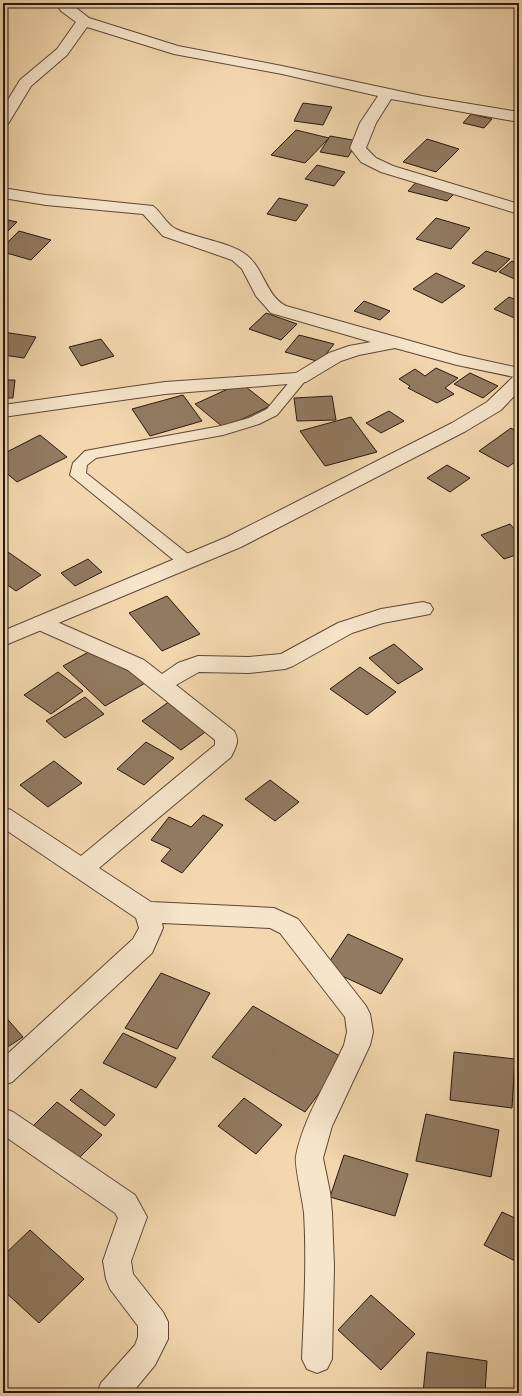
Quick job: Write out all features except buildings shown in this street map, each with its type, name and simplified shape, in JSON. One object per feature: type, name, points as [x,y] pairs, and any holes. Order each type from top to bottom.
[{"type":"street","points":[[62,3],[71,12],[84,21],[174,50],[296,73],[387,94],[482,112],[519,117]]},
{"type":"street","points":[[3,120],[24,83],[62,52],[84,21]]},
{"type":"street","points":[[387,94],[368,123],[358,148],[360,153],[372,162],[387,169],[519,209]]},
{"type":"street","points":[[3,193],[46,200],[147,210],[154,214],[169,232],[238,256],[244,260],[250,267],[259,286],[277,308],[291,314],[457,360],[519,373]]},
{"type":"street","points":[[3,411],[165,388],[300,378],[335,357],[355,350],[398,343]]},
{"type":"street","points":[[3,639],[234,542],[459,427],[494,406],[519,382]]},
{"type":"street","points":[[161,685],[186,668],[198,664],[249,665],[285,661],[344,628],[381,616],[423,609]]},
{"type":"street","points":[[41,623],[136,665],[226,737],[226,745],[223,751],[82,869]]},
{"type":"street","points":[[3,816],[146,912],[274,918],[289,926],[304,947],[340,990],[357,1014],[360,1032],[357,1045],[319,1126],[309,1158],[316,1192],[318,1213],[320,1266],[317,1359]]},
{"type":"street","points":[[3,1074],[143,946],[151,928],[146,912]]},
{"type":"street","points":[[3,1120],[125,1204],[133,1217],[116,1261],[120,1279],[153,1322],[153,1339],[145,1355],[112,1393]]},
{"type":"lane","points":[[187,562],[78,475],[77,468],[81,461],[91,454],[224,430],[254,421],[272,412],[300,378]]}]
